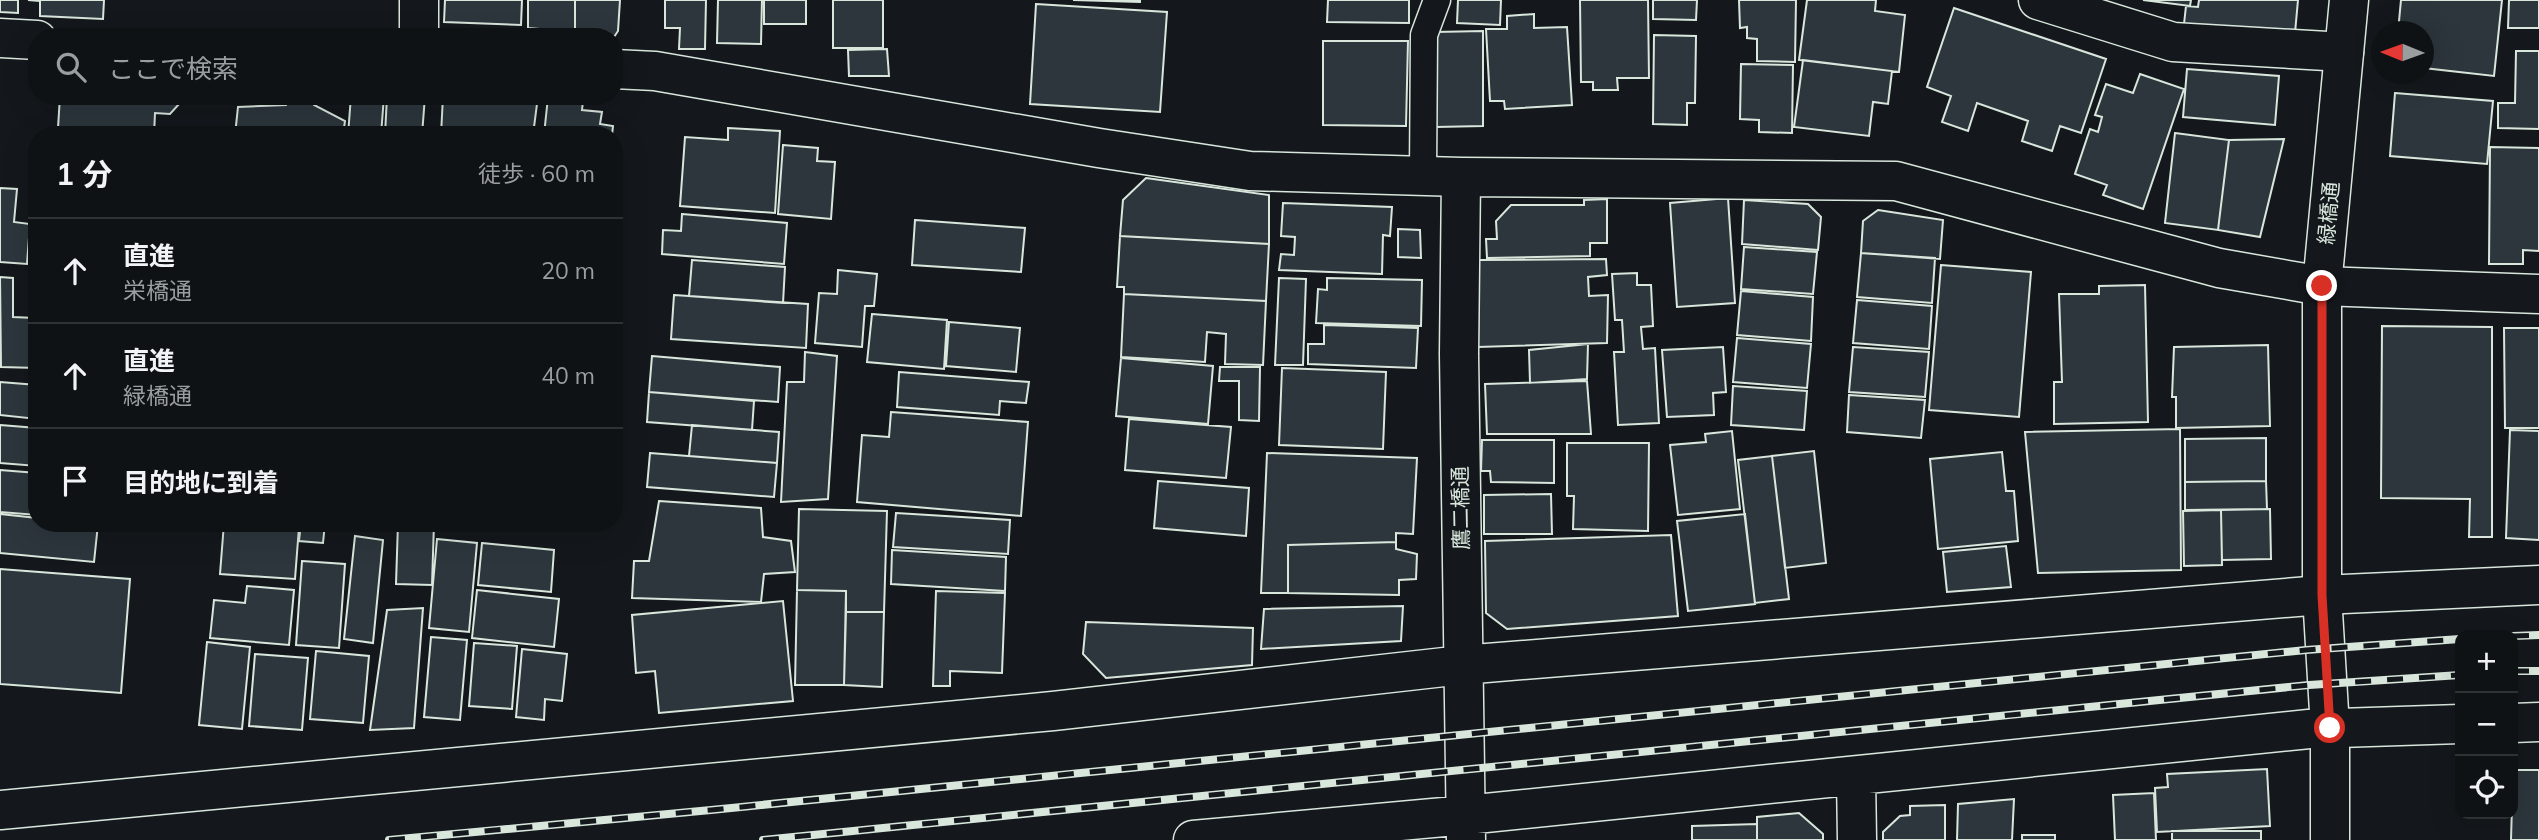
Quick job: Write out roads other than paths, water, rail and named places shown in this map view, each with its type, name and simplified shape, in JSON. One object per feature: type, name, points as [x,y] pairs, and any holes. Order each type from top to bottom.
[{"type":"street","points":[[419,0],[419,28]]},
{"type":"street","points":[[2038,0],[2173,42],[2344,52]]},
{"type":"street","name":"緑橋通","points":[[2330,840],[2330,728],[2322,595],[2322,286],[2349,0]]},
{"type":"street","points":[[0,38],[28,40]]},
{"type":"street","points":[[623,69],[654,71],[1250,172],[1896,181],[2218,268],[2322,286],[2539,294]]},
{"type":"street","name":"鷹二橋通","points":[[1461,177],[1459,354],[1466,827]]},
{"type":"street","points":[[0,810],[1053,712],[1462,665],[2322,595],[2539,585]]},
{"type":"street","points":[[2518,723],[2539,722]]},
{"type":"street","points":[[1193,840],[1466,827],[1856,776],[2330,728],[2455,724]]},
{"type":"street","points":[[1856,776],[1857,840]]},
{"type":"lane","points":[[1423,174],[1424,35],[1437,0]]},
{"type":"railway","points":[[2518,636],[2539,635]]},
{"type":"railway","points":[[389,840],[2306,650],[2455,639]]},
{"type":"railway","points":[[2518,671],[2539,671]]},
{"type":"railway","points":[[763,840],[2309,685],[2455,675]]}]
